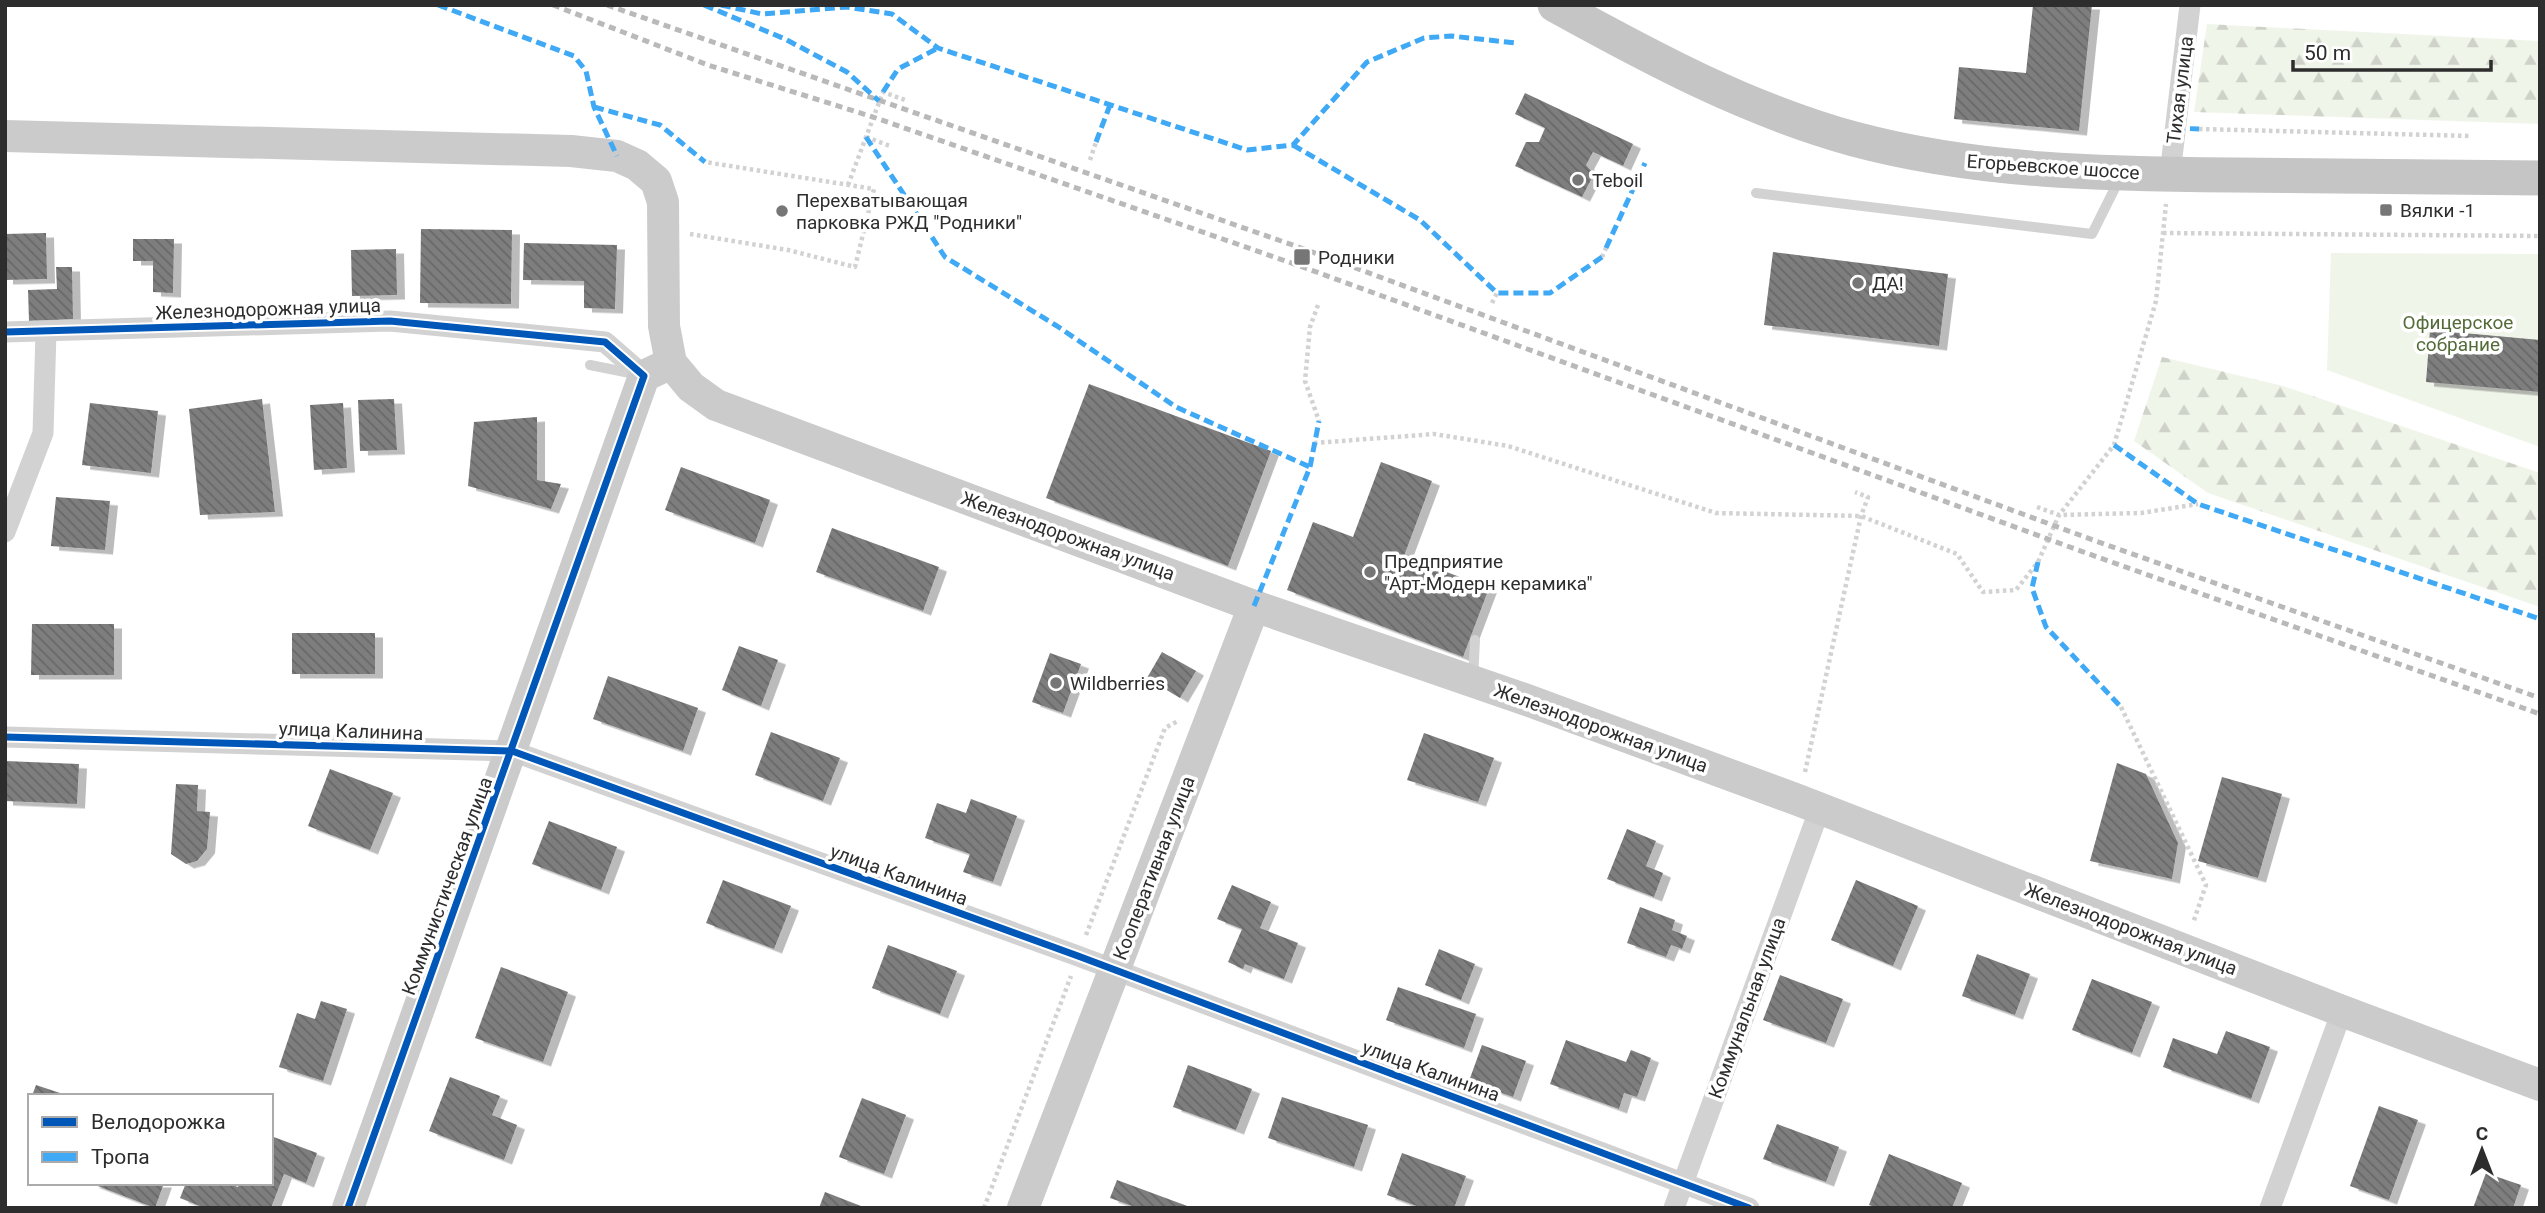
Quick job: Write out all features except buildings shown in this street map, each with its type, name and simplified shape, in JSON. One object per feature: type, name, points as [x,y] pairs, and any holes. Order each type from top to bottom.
[{"type":"main road","name":"Егорьевское шоссе","points":[[1555,5],[1726,94],[1854,139],[1966,161],[2026,168],[2123,173],[2540,178]]},
{"type":"main road","points":[[5,136],[558,151],[617,156],[637,165],[656,181],[663,202],[664,326],[658,370]]},
{"type":"main road","name":"Железнодорожная улица","points":[[658,370],[691,387],[716,405],[1254,606],[1473,681],[1809,804],[2540,1085]]},
{"type":"main road","name":"Коммунистическая улица","points":[[348,1208],[512,751],[658,370]]},
{"type":"main road","name":"Кооперативная улица","points":[[1023,1208],[1254,606]]},
{"type":"street","name":"Тихая улица","points":[[2170,174],[2190,5]]},
{"type":"street","name":"Железнодорожная улица","points":[[5,332],[390,321],[604,342],[658,370]]},
{"type":"street","points":[[5,532],[43,433],[46,332]]},
{"type":"street","name":"улица Калинина","points":[[5,737],[512,751],[1115,970],[1749,1208]]},
{"type":"street","name":"Коммунальная улица","points":[[1674,1208],[1809,804]]},
{"type":"street","points":[[2270,1208],[2342,1011]]},
{"type":"lane","points":[[1756,193],[2092,234],[2123,173]]},
{"type":"lane","points":[[590,365],[658,370]]},
{"type":"lane","points":[[1473,681],[1475,640]]},
{"type":"path","points":[[848,185],[883,92],[905,100]]},
{"type":"path","points":[[2199,129],[2471,136]]},
{"type":"path","points":[[866,138],[890,146]]},
{"type":"path","points":[[1090,160],[1097,142]]},
{"type":"path","points":[[677,232],[788,250],[855,267],[874,189],[705,162]]},
{"type":"path","points":[[1314,443],[1434,434],[1508,446],[1716,513],[1861,516],[1957,554],[1983,592],[2016,590],[2038,562],[2059,515],[2115,445],[2156,301],[2163,233],[2540,236]]},
{"type":"path","points":[[1602,257],[1606,248]]},
{"type":"path","points":[[1492,303],[1497,293]]},
{"type":"path","points":[[1318,305],[1310,327],[1306,381],[1319,421]]},
{"type":"path","points":[[1809,804],[1861,516],[1868,496],[1855,492]]},
{"type":"path","points":[[2037,507],[2059,515],[2141,513],[2199,504]]},
{"type":"path","points":[[2121,707],[2206,885],[2184,950]]},
{"type":"green space","points":[[2207,24],[2540,41],[2540,124],[2194,112]]},
{"type":"green space","name":"Офицерское собрание","points":[[2331,253],[2540,254],[2540,447],[2327,370]]},
{"type":"green space","points":[[2162,357],[2283,386],[2540,473],[2540,607],[2208,493],[2134,441]]},
{"type":"railway","points":[[553,5],[708,65],[873,117],[1300,266],[2089,554],[2540,714]]},
{"type":"railway","points":[[607,5],[1304,249],[2093,540],[2540,698]]},
{"type":"marked path","points":[[438,5],[574,56],[586,71],[594,107],[617,156]]},
{"type":"marked path","points":[[704,5],[785,39],[847,72],[879,101]]},
{"type":"marked path","points":[[721,5],[762,14],[847,7],[892,14],[938,48],[1247,150],[1293,145],[1367,62],[1424,38],[1451,36],[1516,43]]},
{"type":"marked path","points":[[883,92],[898,69],[938,48]]},
{"type":"marked path","points":[[1096,142],[1110,105]]},
{"type":"marked path","points":[[594,107],[660,125],[705,162]]},
{"type":"marked path","points":[[2175,128],[2199,129]]},
{"type":"marked path","points":[[866,137],[945,257],[1057,326],[1176,407],[1310,467]]},
{"type":"marked path","points":[[1293,145],[1420,220],[1497,293],[1550,293],[1602,257]]},
{"type":"marked path","points":[[1606,248],[1645,163]]},
{"type":"marked path","points":[[1254,606],[1310,467],[1319,421]]},
{"type":"marked path","points":[[2114,445],[2198,504],[2540,619]]},
{"type":"marked path","points":[[2038,562],[2032,588],[2046,627],[2121,707]]},
{"type":"cycle path","points":[[5,332],[390,321],[605,342],[644,376],[348,1208]]},
{"type":"cycle path","points":[[5,737],[512,751],[1078,956],[1749,1208]]},
{"type":"place","name":"Teboil","points":[[1578,180]]},
{"type":"place","name":"Вялки -1","points":[[2386,210]]},
{"type":"place","name":"Перехватывающая парковка РЖД \"Родники\"","points":[[782,211]]},
{"type":"place","name":"Родники","points":[[1302,257]]},
{"type":"place","name":"ДА!","points":[[1858,283]]},
{"type":"place","name":"Предприятие \"Арт-Модерн керамика\"","points":[[1370,572]]},
{"type":"place","name":"Wildberries","points":[[1056,683]]}]
